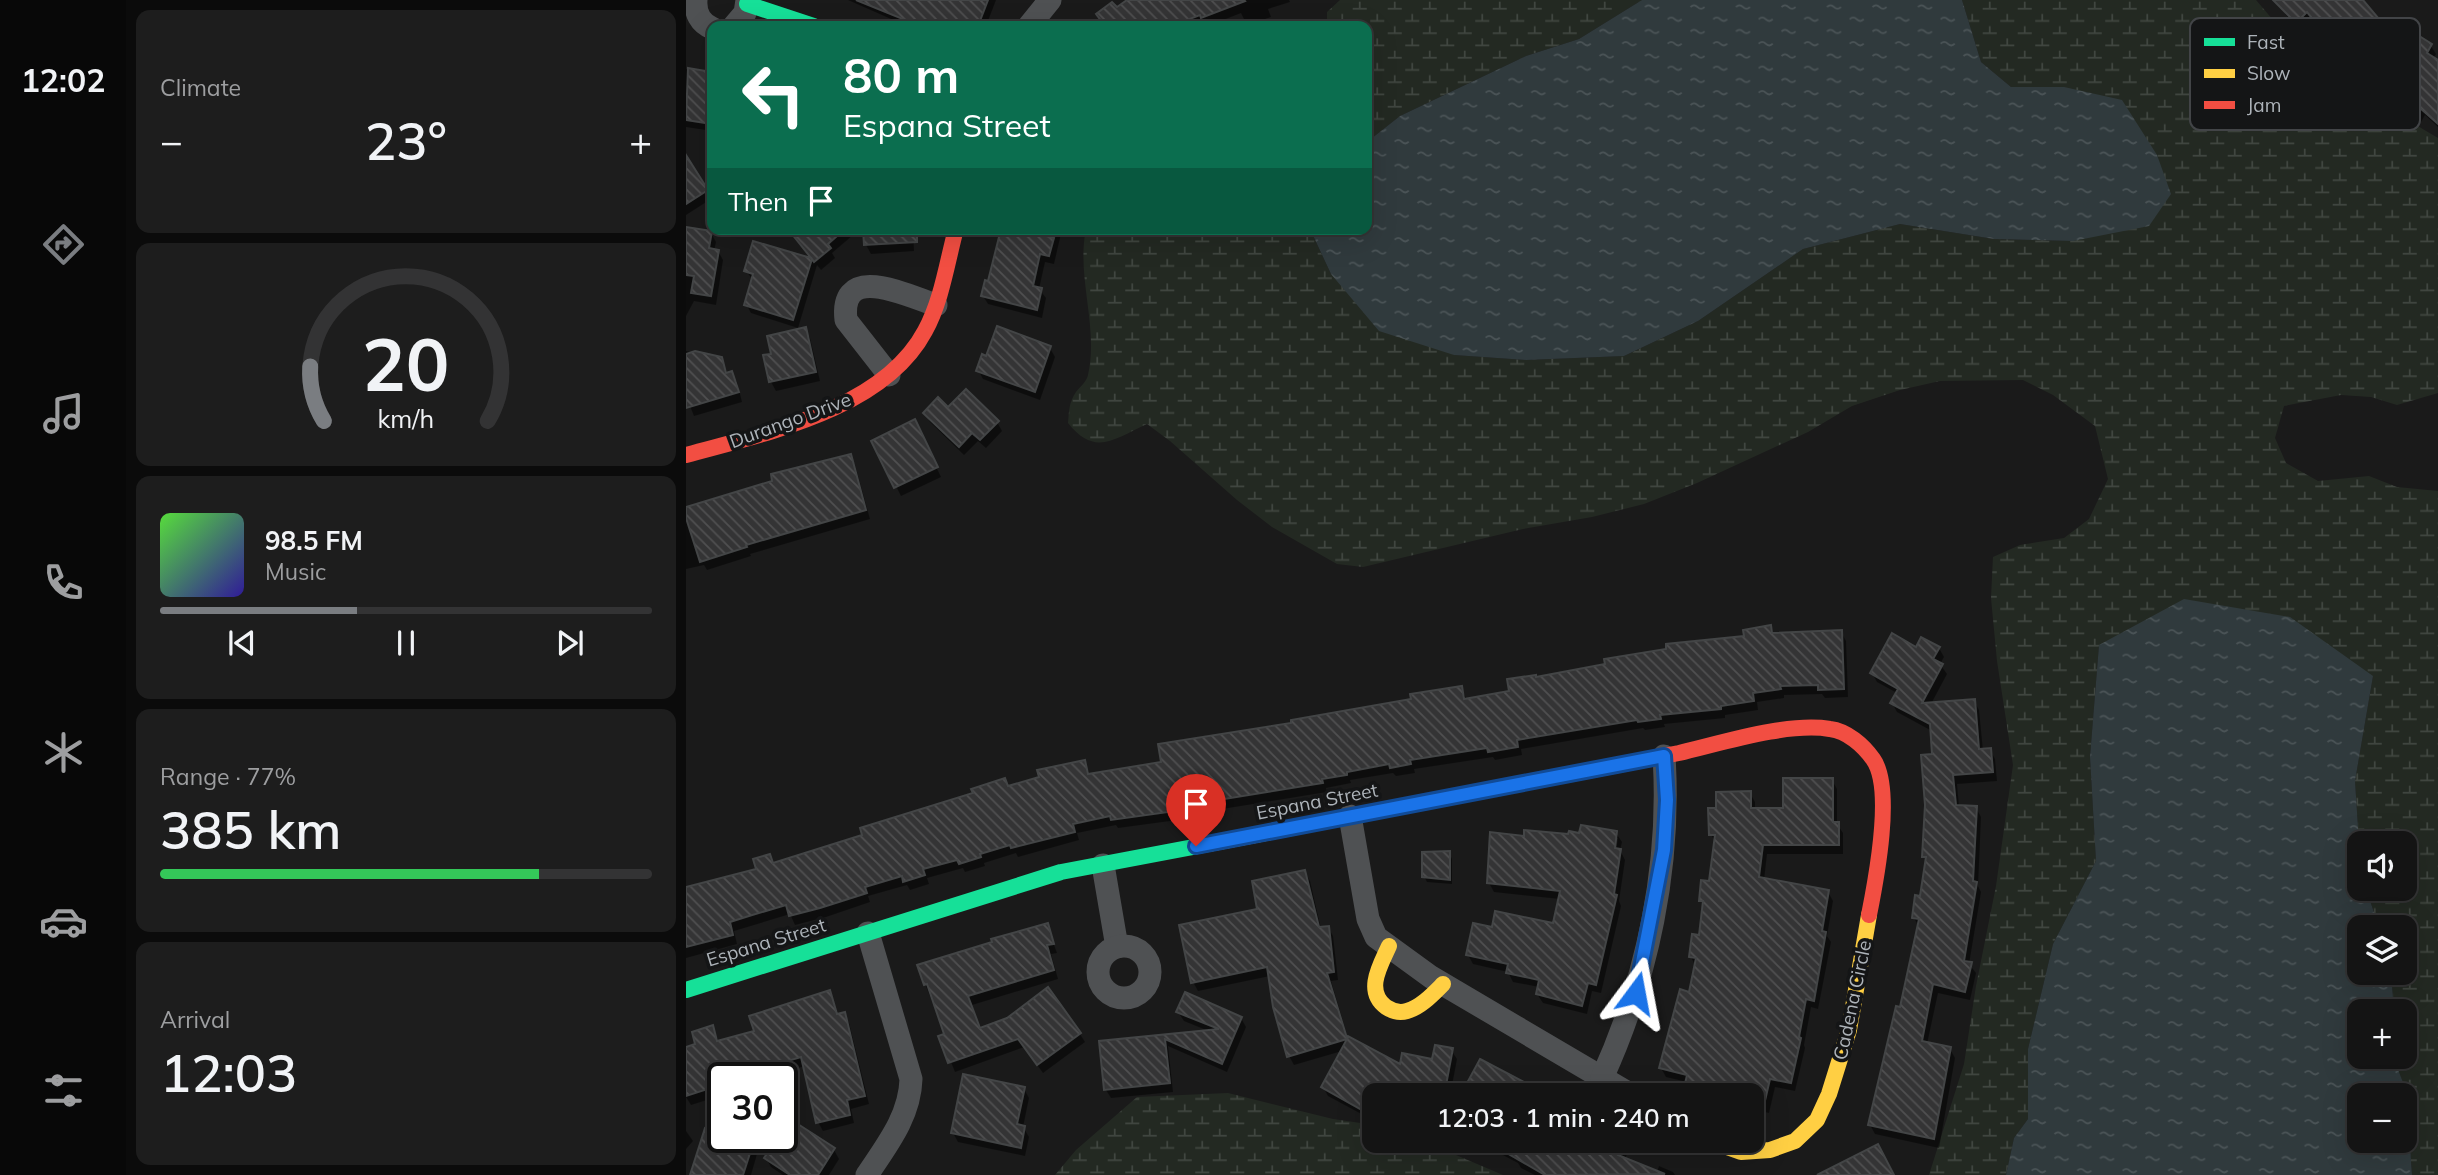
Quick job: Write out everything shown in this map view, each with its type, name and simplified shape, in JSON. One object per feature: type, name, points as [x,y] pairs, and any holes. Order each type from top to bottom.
[{"type":"street","points":[[696,0],[697,12],[707,24]]},
{"type":"street","points":[[1033,21],[1050,0]]},
{"type":"street","points":[[739,21],[746,13],[747,2],[802,21]]},
{"type":"street","name":"Durango Drive","points":[[686,455],[838,406],[889,375],[925,334],[936,305],[954,235]]},
{"type":"street","points":[[889,375],[846,320],[844,308],[848,297],[856,289],[867,285],[878,286],[936,305]]},
{"type":"street","name":"Espana Street","points":[[686,990],[1061,872],[1664,756],[1783,730],[1815,727],[1834,729],[1853,738],[1874,760]]},
{"type":"street","points":[[1602,1077],[1620,1039],[1636,993],[1652,921],[1664,850],[1667,800],[1664,756]]},
{"type":"street","name":"Cadena Circle","points":[[1764,1150],[1795,1140],[1816,1120],[1829,1094],[1849,1030],[1876,878],[1883,806],[1881,782],[1874,760]]},
{"type":"street","points":[[1350,816],[1368,919],[1376,937],[1443,984],[1612,1083]]},
{"type":"street","points":[[1103,864],[1117,947]]},
{"type":"street","points":[[867,1175],[892,1138],[911,1097],[911,1079],[868,933]]},
{"type":"street","points":[[1389,946],[1374,987],[1377,998],[1385,1007],[1395,1012],[1407,1011],[1443,984]]},
{"type":"green space","points":[[1340,0],[1642,0],[1579,39],[1526,56],[1400,116],[1372,138],[1372,21],[1327,21],[1327,12]]},
{"type":"green space","points":[[1962,0],[2256,0],[2271,18],[2190,18],[2190,130],[2420,130],[2420,127],[2438,138],[2438,393],[2397,405],[2371,397],[2341,395],[2284,406],[2275,438],[2286,463],[2318,481],[2369,476],[2397,487],[2438,491],[2438,1175],[2412,1175],[2410,1153],[2417,1153],[2417,1083],[2403,1083],[2398,1069],[2417,1069],[2417,999],[2393,999],[2392,985],[2417,985],[2417,915],[2375,915],[2370,901],[2417,901],[2417,831],[2358,831],[2355,781],[2373,676],[2099,645],[2090,757],[2096,861],[2053,944],[2028,1049],[2028,1119],[2014,1138],[2006,1175],[1929,1175],[1964,1064],[1996,886],[2013,765],[1997,661],[1991,598],[1993,557],[2020,545],[2064,538],[2089,519],[2108,479],[2095,426],[2053,395],[2023,380],[1940,381],[1900,390],[1852,406],[1808,432],[1644,504],[1363,567],[1337,564],[1272,527],[1147,424],[1115,439],[1096,442],[1087,440],[1068,423],[1071,403],[1085,382],[1091,357],[1084,265],[1085,235],[1313,235],[1331,274],[1454,355],[1526,360],[1624,356],[1698,321],[1803,249],[1900,224],[1994,239],[2073,241],[2064,87],[2011,87],[1981,62]]},
{"type":"green space","points":[[1228,1093],[1333,1119],[1362,1123],[1362,1153],[1451,1153],[1503,1175],[1055,1175],[1076,1150],[1137,1097]]},
{"type":"water","points":[[1642,0],[1962,0],[1981,62],[2011,87],[2064,87],[2122,100],[2157,155],[2171,194],[2149,226],[2073,241],[1994,239],[1900,224],[1803,249],[1698,321],[1624,356],[1526,360],[1454,355],[1379,331],[1331,274],[1313,235],[1372,235],[1372,138],[1400,116],[1526,56],[1579,39]]},
{"type":"water","points":[[2184,599],[2290,617],[2373,676],[2355,781],[2358,831],[2347,831],[2347,901],[2370,901],[2375,915],[2347,915],[2347,985],[2392,985],[2393,999],[2347,999],[2347,1069],[2398,1069],[2403,1083],[2347,1083],[2347,1153],[2410,1153],[2412,1175],[2006,1175],[2014,1138],[2028,1119],[2028,1049],[2053,944],[2096,861],[2090,757],[2099,645]]},
{"type":"building","points":[[856,0],[988,0],[980,21],[908,21]]},
{"type":"building","points":[[1127,0],[1245,1],[1201,18],[1200,15],[1184,21],[1101,21],[1096,14],[1112,2],[1117,7]]},
{"type":"building","points":[[2273,0],[2363,0],[2378,18],[2312,18],[2307,12],[2301,18],[2291,18]]},
{"type":"building","points":[[2420,37],[2432,44],[2427,53],[2438,60],[2438,124],[2420,108]]},
{"type":"building","points":[[688,68],[707,71],[707,123],[686,120]]},
{"type":"building","points":[[686,155],[707,191],[686,204]]},
{"type":"building","points":[[686,227],[707,230],[707,235],[711,235],[709,248],[719,250],[711,296],[691,293],[694,276],[686,275]]},
{"type":"building","points":[[793,235],[838,235],[828,244],[831,248],[814,262],[812,259],[793,320],[744,305],[753,274],[744,271],[753,241],[811,258]]},
{"type":"building","points":[[863,235],[917,235],[917,242],[864,245]]},
{"type":"building","points":[[1000,235],[1046,235],[1054,238],[1049,256],[1040,254],[1033,286],[1042,288],[1037,310],[981,296],[985,280],[988,281]]},
{"type":"building","points":[[997,326],[1051,346],[1035,392],[976,371],[982,354],[986,356]]},
{"type":"building","points":[[806,327],[816,372],[769,382],[763,355],[771,354],[767,336]]},
{"type":"building","points":[[695,351],[722,357],[726,373],[732,371],[739,392],[686,408],[686,354]]},
{"type":"building","points":[[966,389],[999,421],[980,440],[972,433],[959,447],[923,413],[938,397],[948,407]]},
{"type":"building","points":[[915,419],[938,467],[894,488],[871,441]]},
{"type":"building","points":[[851,454],[866,510],[746,545],[747,547],[700,562],[686,518],[686,507],[772,481],[771,474]]},
{"type":"building","points":[[1771,625],[1772,633],[1842,630],[1844,689],[1818,690],[1818,685],[1780,686],[1781,689],[1753,693],[1754,701],[1721,706],[1721,709],[1660,715],[1661,719],[1637,720],[1517,740],[1518,747],[1488,752],[1487,748],[1410,760],[1411,764],[1390,768],[1389,764],[1347,772],[1347,775],[1322,779],[1323,783],[1218,800],[1219,805],[1111,820],[1110,816],[1073,824],[1075,832],[1011,848],[1010,845],[959,864],[957,860],[923,869],[925,875],[903,882],[902,876],[865,887],[867,893],[820,908],[789,916],[786,905],[730,922],[733,935],[686,947],[686,887],[756,869],[753,859],[770,854],[773,863],[862,835],[860,828],[973,793],[971,789],[1005,778],[1008,786],[1039,777],[1037,770],[1085,760],[1088,774],[1161,762],[1158,744],[1291,723],[1291,720],[1411,699],[1410,694],[1462,686],[1464,699],[1509,691],[1507,679],[1536,677],[1605,664],[1604,659],[1666,649],[1666,644],[1744,636],[1743,630]]},
{"type":"building","points":[[1892,633],[1916,647],[1921,637],[1940,647],[1933,659],[1943,664],[1922,703],[1975,699],[1979,749],[1991,748],[1993,772],[1953,775],[1956,805],[1977,806],[1973,881],[1977,882],[1964,961],[1972,962],[1965,992],[1933,984],[1922,1041],[1951,1047],[1934,1139],[1868,1125],[1896,1006],[1900,1007],[1919,919],[1912,918],[1915,895],[1920,896],[1926,857],[1922,857],[1925,805],[1921,755],[1932,754],[1930,724],[1890,703],[1898,689],[1870,673]]},
{"type":"building","points":[[1783,778],[1833,778],[1833,822],[1839,822],[1839,845],[1763,845],[1759,877],[1829,890],[1822,931],[1826,932],[1814,1001],[1806,999],[1791,1083],[1770,1079],[1764,1105],[1764,1083],[1685,1083],[1687,1075],[1659,1068],[1680,989],[1689,992],[1696,958],[1689,957],[1692,934],[1699,935],[1703,901],[1699,901],[1701,880],[1709,881],[1715,835],[1709,835],[1708,808],[1716,808],[1716,792],[1751,791],[1751,808],[1783,808]]},
{"type":"building","points":[[1581,825],[1617,831],[1615,848],[1621,849],[1614,894],[1617,895],[1596,985],[1588,983],[1582,1006],[1536,994],[1539,980],[1506,973],[1508,964],[1466,955],[1473,923],[1492,927],[1495,911],[1553,923],[1560,891],[1487,883],[1490,832],[1524,836],[1524,830],[1568,834],[1569,831],[1579,833]]},
{"type":"building","points":[[1450,851],[1450,880],[1422,877],[1422,852]]},
{"type":"building","points":[[1305,870],[1319,927],[1329,926],[1334,972],[1327,973],[1347,1038],[1348,1036],[1400,1064],[1402,1053],[1432,1059],[1435,1045],[1453,1048],[1446,1083],[1362,1083],[1362,1110],[1321,1087],[1347,1039],[1287,1057],[1273,1007],[1267,967],[1191,983],[1179,925],[1257,909],[1252,881]]},
{"type":"building","points":[[1048,923],[1054,944],[1047,945],[1054,970],[968,996],[980,1028],[1007,1018],[1048,987],[1081,1033],[1037,1065],[1018,1039],[948,1063],[938,1036],[944,1034],[927,984],[924,985],[917,965],[992,942],[991,939]]},
{"type":"building","points":[[830,990],[837,1014],[845,1012],[865,1096],[847,1100],[850,1115],[816,1123],[801,1057],[784,1062],[707,1062],[707,1089],[686,1096],[686,1047],[695,1044],[692,1032],[713,1025],[717,1041],[754,1031],[749,1016]]},
{"type":"building","points":[[1185,992],[1242,1017],[1222,1064],[1165,1039],[1170,1083],[1104,1090],[1099,1041],[1219,1029],[1176,1012]]},
{"type":"building","points":[[1480,1059],[1524,1082],[1523,1083],[1467,1083]]},
{"type":"building","points":[[963,1074],[1025,1087],[1017,1124],[1025,1126],[1021,1148],[951,1133]]},
{"type":"building","points":[[798,1124],[835,1148],[818,1175],[790,1175],[764,1158],[768,1153],[798,1153]]},
{"type":"building","points":[[705,1128],[707,1153],[750,1153],[743,1175],[690,1175]]},
{"type":"building","points":[[1878,1144],[1894,1175],[1817,1175]]},
{"type":"building","points":[[1507,1153],[1619,1153],[1618,1155],[1665,1174],[1545,1175]]},
{"type":"traffic: fast","points":[[747,4],[799,21]]},
{"type":"traffic: fast","points":[[686,990],[1061,872],[1209,844]]},
{"type":"traffic: slow","points":[[1209,844],[1476,792]]},
{"type":"traffic: slow","points":[[1764,1150],[1795,1141],[1817,1120],[1829,1094],[1849,1030],[1869,915]]},
{"type":"traffic: slow","points":[[1389,946],[1375,985],[1379,1001],[1386,1007],[1399,1012],[1417,1007],[1443,984]]},
{"type":"traffic: jam","points":[[686,455],[785,427],[852,399],[881,381],[906,358],[925,331],[940,294],[955,235]]},
{"type":"traffic: jam","points":[[1476,792],[1679,753],[1775,731],[1794,728],[1836,730],[1864,749],[1873,759],[1879,773],[1882,791],[1882,835],[1869,915]]},
{"type":"route","points":[[1196,846],[1664,756],[1667,800],[1664,850],[1636,993]]}]
